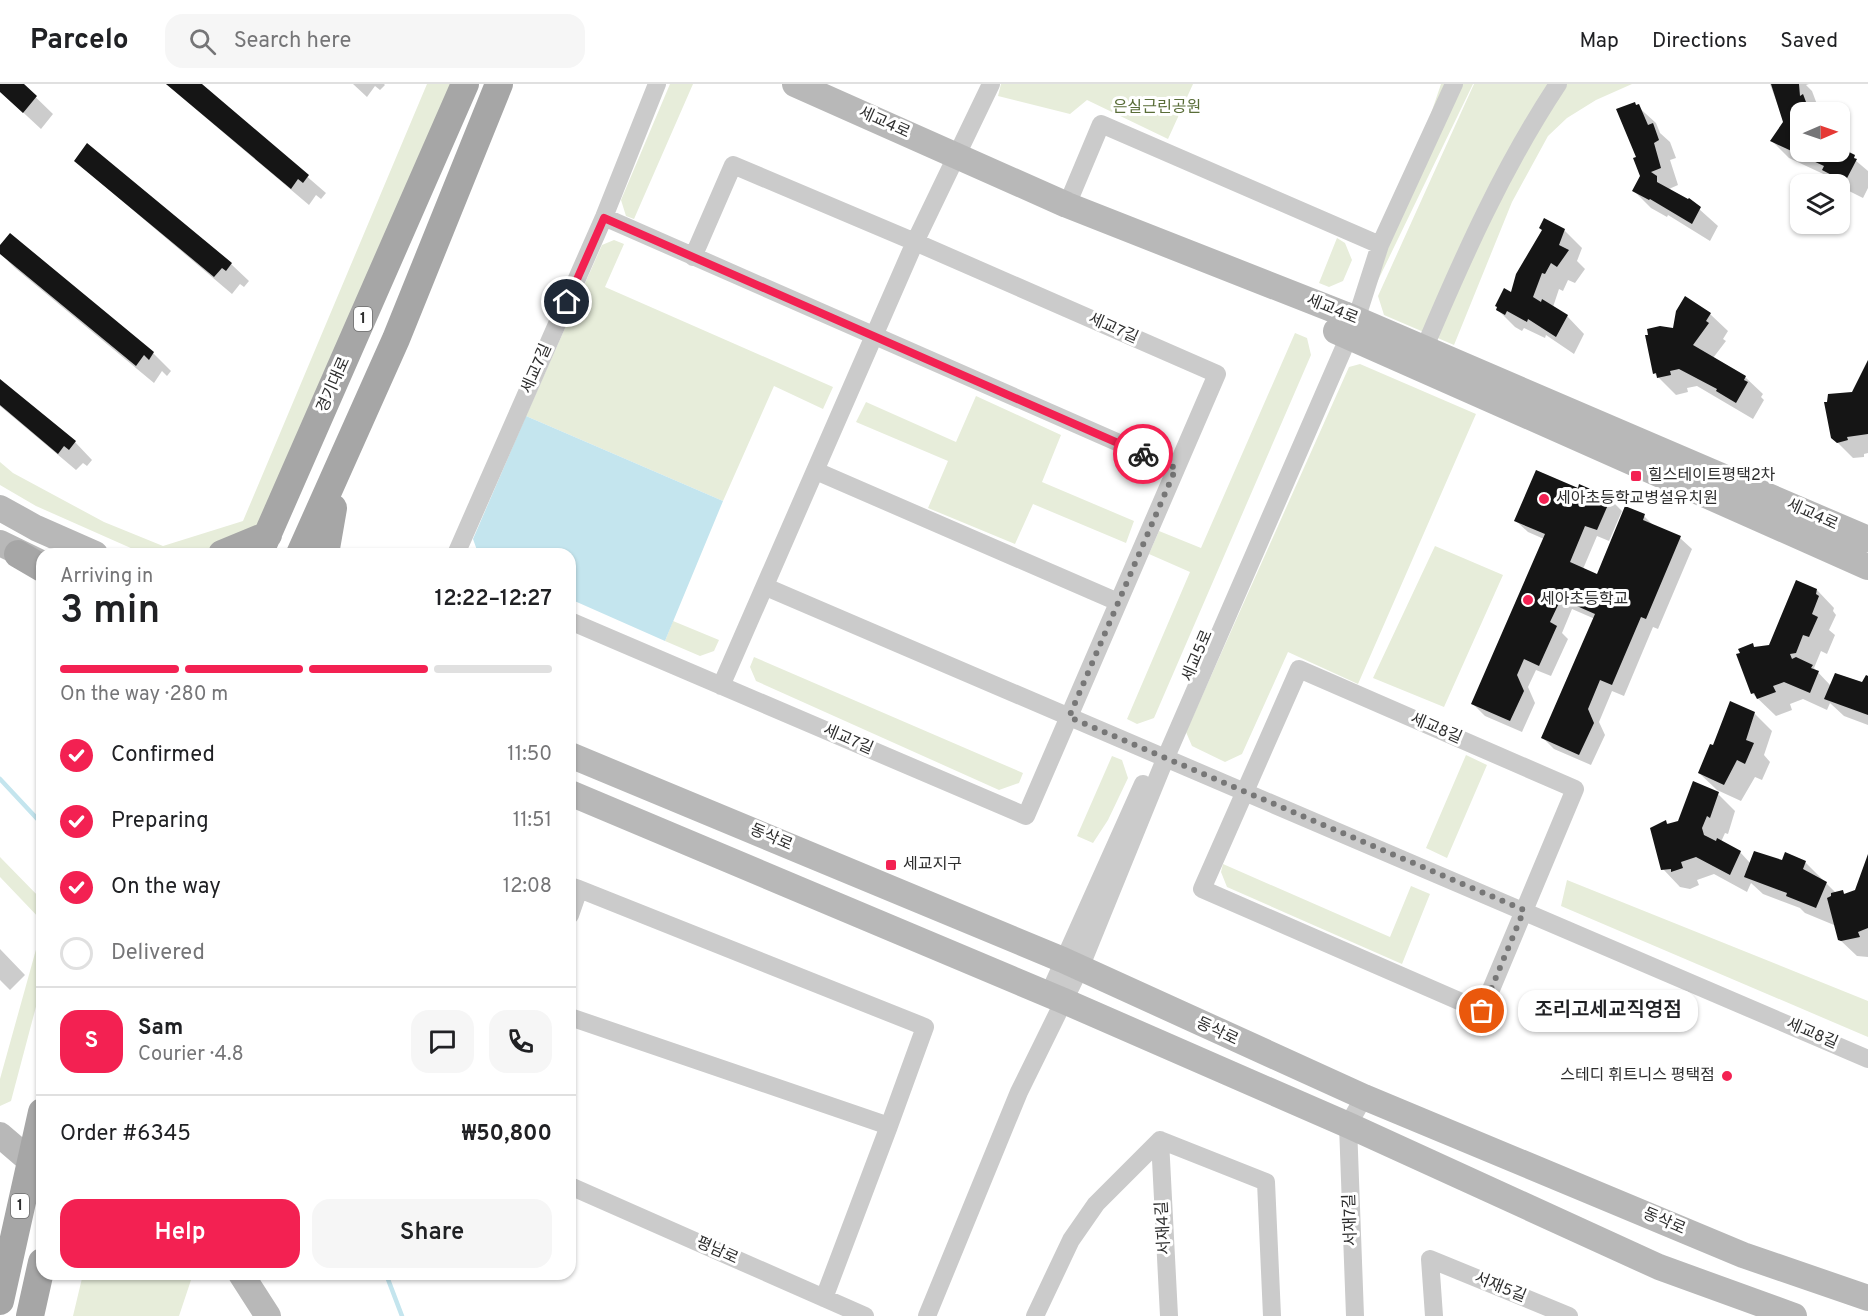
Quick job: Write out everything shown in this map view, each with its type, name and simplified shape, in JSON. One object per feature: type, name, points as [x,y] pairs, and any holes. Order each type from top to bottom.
[{"type":"main road","name":"경기대로","points":[[264,544],[465,84]]},
{"type":"main road","points":[[303,548],[396,339],[499,84]]},
{"type":"main road","name":"세교4로","points":[[795,84],[1067,205],[1346,325],[1868,567]]},
{"type":"main road","name":"세교4로","points":[[1346,325],[1424,349],[1868,539]]},
{"type":"main road","points":[[326,548],[344,458]]},
{"type":"main road","points":[[0,508],[36,528],[81,548]]},
{"type":"main road","points":[[247,548],[264,544]]},
{"type":"main road","name":"동삭로","points":[[576,757],[1072,964],[1364,1097],[1743,1255],[1868,1298]]},
{"type":"main road","name":"동삭로","points":[[576,795],[785,881],[1348,1125],[1659,1267],[1794,1316]]},
{"type":"main road","points":[[0,1135],[36,1166]]},
{"type":"main road","name":"1","points":[[0,1301],[36,1166]]},
{"type":"main road","points":[[30,1316],[38,1280]]},
{"type":"main road","points":[[245,1280],[268,1316]]},
{"type":"street","name":"세교7길","points":[[459,548],[604,218],[657,84]]},
{"type":"street","points":[[721,686],[915,242],[991,84]]},
{"type":"street","name":"세교5로","points":[[927,1316],[1019,1092],[1031,1072],[1056,999],[1380,245],[1454,84]]},
{"type":"street","points":[[1424,349],[1466,249],[1519,146],[1558,84]]},
{"type":"street","points":[[1067,205],[1101,124],[1380,245]]},
{"type":"street","name":"세교7길","points":[[576,624],[1026,816],[1216,374],[733,165],[693,257]]},
{"type":"street","points":[[604,218],[1176,468]]},
{"type":"street","points":[[816,471],[1118,602]]},
{"type":"street","points":[[766,587],[1161,755]]},
{"type":"street","name":"세교8길","points":[[1299,669],[1575,789],[1482,1011],[1202,889],[1246,792],[1299,669]]},
{"type":"street","name":"세교8길","points":[[1161,755],[1868,1059]]},
{"type":"street","points":[[576,888],[926,1027],[824,1298]]},
{"type":"street","points":[[576,1019],[889,1126]]},
{"type":"street","points":[[1348,1125],[1364,1097]]},
{"type":"street","name":"서재7길","points":[[1348,1125],[1355,1316]]},
{"type":"street","points":[[1035,1316],[1071,1240],[1096,1204],[1160,1140],[1266,1182],[1272,1316]]},
{"type":"street","name":"서재4길","points":[[1160,1140],[1169,1316]]},
{"type":"street","name":"평남로","points":[[576,1189],[865,1316]]},
{"type":"street","name":"서재5길","points":[[1434,1316],[1430,1259],[1569,1316]]},
{"type":"green space","points":[[427,84],[451,84],[259,530],[210,548],[131,548],[36,506],[0,485],[0,462],[13,473],[104,522],[163,546],[243,521]]},
{"type":"green space","points":[[670,84],[693,84],[634,219],[626,216],[621,200]]},
{"type":"green space","name":"은실근린공원","points":[[1001,84],[1193,84],[1168,139],[1087,100],[1070,114],[998,96]]},
{"type":"green space","points":[[1441,84],[1473,84],[1367,303]]},
{"type":"green space","points":[[1474,84],[1632,84],[1596,100],[1567,118],[1548,136],[1512,202],[1454,345],[1384,315],[1378,296]]},
{"type":"green space","points":[[1337,238],[1345,243],[1352,260],[1343,281],[1329,287],[1319,283]]},
{"type":"green space","points":[[614,240],[624,244],[605,287],[833,387],[823,409],[774,386],[723,501],[526,416],[602,245]]},
{"type":"green space","points":[[1295,333],[1307,338],[1311,355],[1154,718],[1137,724],[1127,719],[1190,572],[1149,554],[1159,531],[1201,548]]},
{"type":"green space","points":[[1360,364],[1476,414],[1358,684],[1288,652],[1242,754],[1225,762],[1192,746],[1186,732],[1349,367]]},
{"type":"green space","points":[[976,396],[1061,435],[1042,482],[1134,521],[1126,543],[1033,504],[1015,544],[928,508],[948,461],[856,422],[866,402],[956,442]]},
{"type":"green space","points":[[1435,546],[1503,575],[1444,707],[1373,678]]},
{"type":"green space","points":[[673,621],[719,640],[714,651],[700,656],[665,641]]},
{"type":"green space","points":[[754,657],[1023,773],[1019,783],[999,790],[756,681],[750,667]]},
{"type":"green space","points":[[1466,755],[1487,765],[1447,858],[1426,848]]},
{"type":"green space","points":[[1112,756],[1122,760],[1128,778],[1108,820],[1093,843],[1077,836]]},
{"type":"green space","points":[[0,857],[36,894],[36,915],[0,877]]},
{"type":"green space","points":[[1223,864],[1390,937],[1411,886],[1430,894],[1402,964],[1227,887],[1221,872]]},
{"type":"green space","points":[[1567,880],[1868,1001],[1868,1037],[1561,906]]},
{"type":"green space","points":[[36,950],[36,1007],[11,1101],[0,1106],[0,1079]]},
{"type":"green space","points":[[82,1280],[191,1280],[179,1316],[73,1316]]},
{"type":"water","points":[[526,416],[723,501],[665,641],[576,602],[576,548],[476,548],[473,539]]},
{"type":"building","points":[[0,84],[24,84],[37,96],[23,113],[0,92]]},
{"type":"building","points":[[166,84],[202,84],[309,175],[303,183],[298,179],[291,189]]},
{"type":"building","points":[[1771,84],[1799,84],[1800,96],[1803,94],[1806,102],[1790,102],[1790,150],[1770,141],[1783,122]]},
{"type":"building","points":[[1635,102],[1636,105],[1639,104],[1648,125],[1653,123],[1659,140],[1654,143],[1661,168],[1651,172],[1657,176],[1657,182],[1689,198],[1701,207],[1692,224],[1632,191],[1640,176],[1633,158],[1636,157],[1616,109]]},
{"type":"building","points":[[87,143],[232,263],[226,271],[222,268],[214,277],[74,161]]},
{"type":"building","points":[[1850,152],[1857,159],[1849,174],[1830,174],[1822,170],[1824,166],[1815,162],[1850,162]]},
{"type":"building","points":[[1544,218],[1565,229],[1559,245],[1569,250],[1557,267],[1551,263],[1545,274],[1542,273],[1533,297],[1541,302],[1542,299],[1568,315],[1556,337],[1528,319],[1527,322],[1507,311],[1505,315],[1496,310],[1495,306],[1504,288],[1511,292],[1516,274],[1542,230],[1539,228]]},
{"type":"building","points":[[10,233],[154,352],[149,360],[144,355],[136,366],[0,254],[0,245]]},
{"type":"building","points":[[1685,296],[1711,313],[1706,321],[1709,323],[1693,345],[1746,376],[1744,380],[1748,382],[1736,403],[1716,391],[1717,389],[1679,369],[1670,371],[1671,375],[1657,378],[1656,373],[1653,374],[1645,335],[1648,335],[1647,329],[1660,326],[1673,328],[1676,311]]},
{"type":"building","points":[[1868,360],[1868,434],[1847,437],[1848,440],[1837,443],[1831,438],[1824,402],[1827,402],[1828,394],[1852,392]]},
{"type":"building","points":[[0,379],[76,441],[69,450],[64,446],[58,454],[0,405]]},
{"type":"building","points":[[1536,470],[1578,488],[1579,484],[1611,498],[1597,530],[1585,526],[1570,562],[1597,574],[1625,506],[1645,514],[1643,520],[1681,536],[1646,619],[1641,617],[1612,685],[1600,680],[1588,709],[1594,723],[1579,755],[1541,738],[1595,614],[1561,599],[1550,622],[1557,626],[1539,666],[1524,659],[1517,675],[1524,691],[1510,721],[1471,704],[1545,534],[1514,521]]},
{"type":"building","points":[[1796,580],[1817,589],[1816,594],[1819,596],[1812,614],[1818,617],[1809,637],[1803,635],[1796,653],[1790,654],[1792,659],[1796,657],[1813,665],[1811,668],[1819,671],[1810,693],[1784,682],[1773,686],[1776,692],[1757,699],[1754,693],[1751,694],[1736,654],[1740,653],[1738,649],[1753,643],[1754,647],[1769,645]]},
{"type":"building","points":[[1835,673],[1862,682],[1866,675],[1868,676],[1868,715],[1824,699]]},
{"type":"building","points":[[1730,701],[1755,712],[1746,740],[1754,743],[1745,764],[1737,760],[1724,785],[1698,773],[1710,744],[1713,745]]},
{"type":"building","points":[[1693,781],[1719,792],[1710,818],[1707,816],[1702,828],[1704,835],[1716,841],[1717,838],[1741,851],[1730,875],[1696,857],[1681,862],[1683,868],[1671,872],[1671,869],[1661,870],[1650,828],[1666,820],[1667,824],[1678,821]]},
{"type":"building","points":[[1754,851],[1782,860],[1785,852],[1806,861],[1803,869],[1827,882],[1816,908],[1786,896],[1787,893],[1744,877]]},
{"type":"building","points":[[1868,854],[1868,928],[1858,932],[1860,937],[1841,941],[1838,940],[1827,898],[1831,896],[1831,893],[1843,890],[1844,894],[1855,890]]},
{"type":"waterway","points":[[0,779],[36,818]]},
{"type":"waterway","points":[[388,1280],[402,1316]]},
{"type":"way so far","points":[[1143,454],[1176,468],[1069,717],[1524,910],[1482,1011]]},
{"type":"place","name":"힐스테이트평택2차","points":[[1636,476]]},
{"type":"place","name":"세아초등학교병설유치원","points":[[1544,499]]},
{"type":"place","name":"세아초등학교","points":[[1528,600]]},
{"type":"place","name":"세교지구","points":[[891,865]]},
{"type":"place","name":"조리고세교직영점","points":[[1482,1011]]},
{"type":"place","name":"스테디 휘트니스 평택점","points":[[1727,1076]]},
{"type":"route","points":[[567,302],[604,218],[1143,454]]}]
